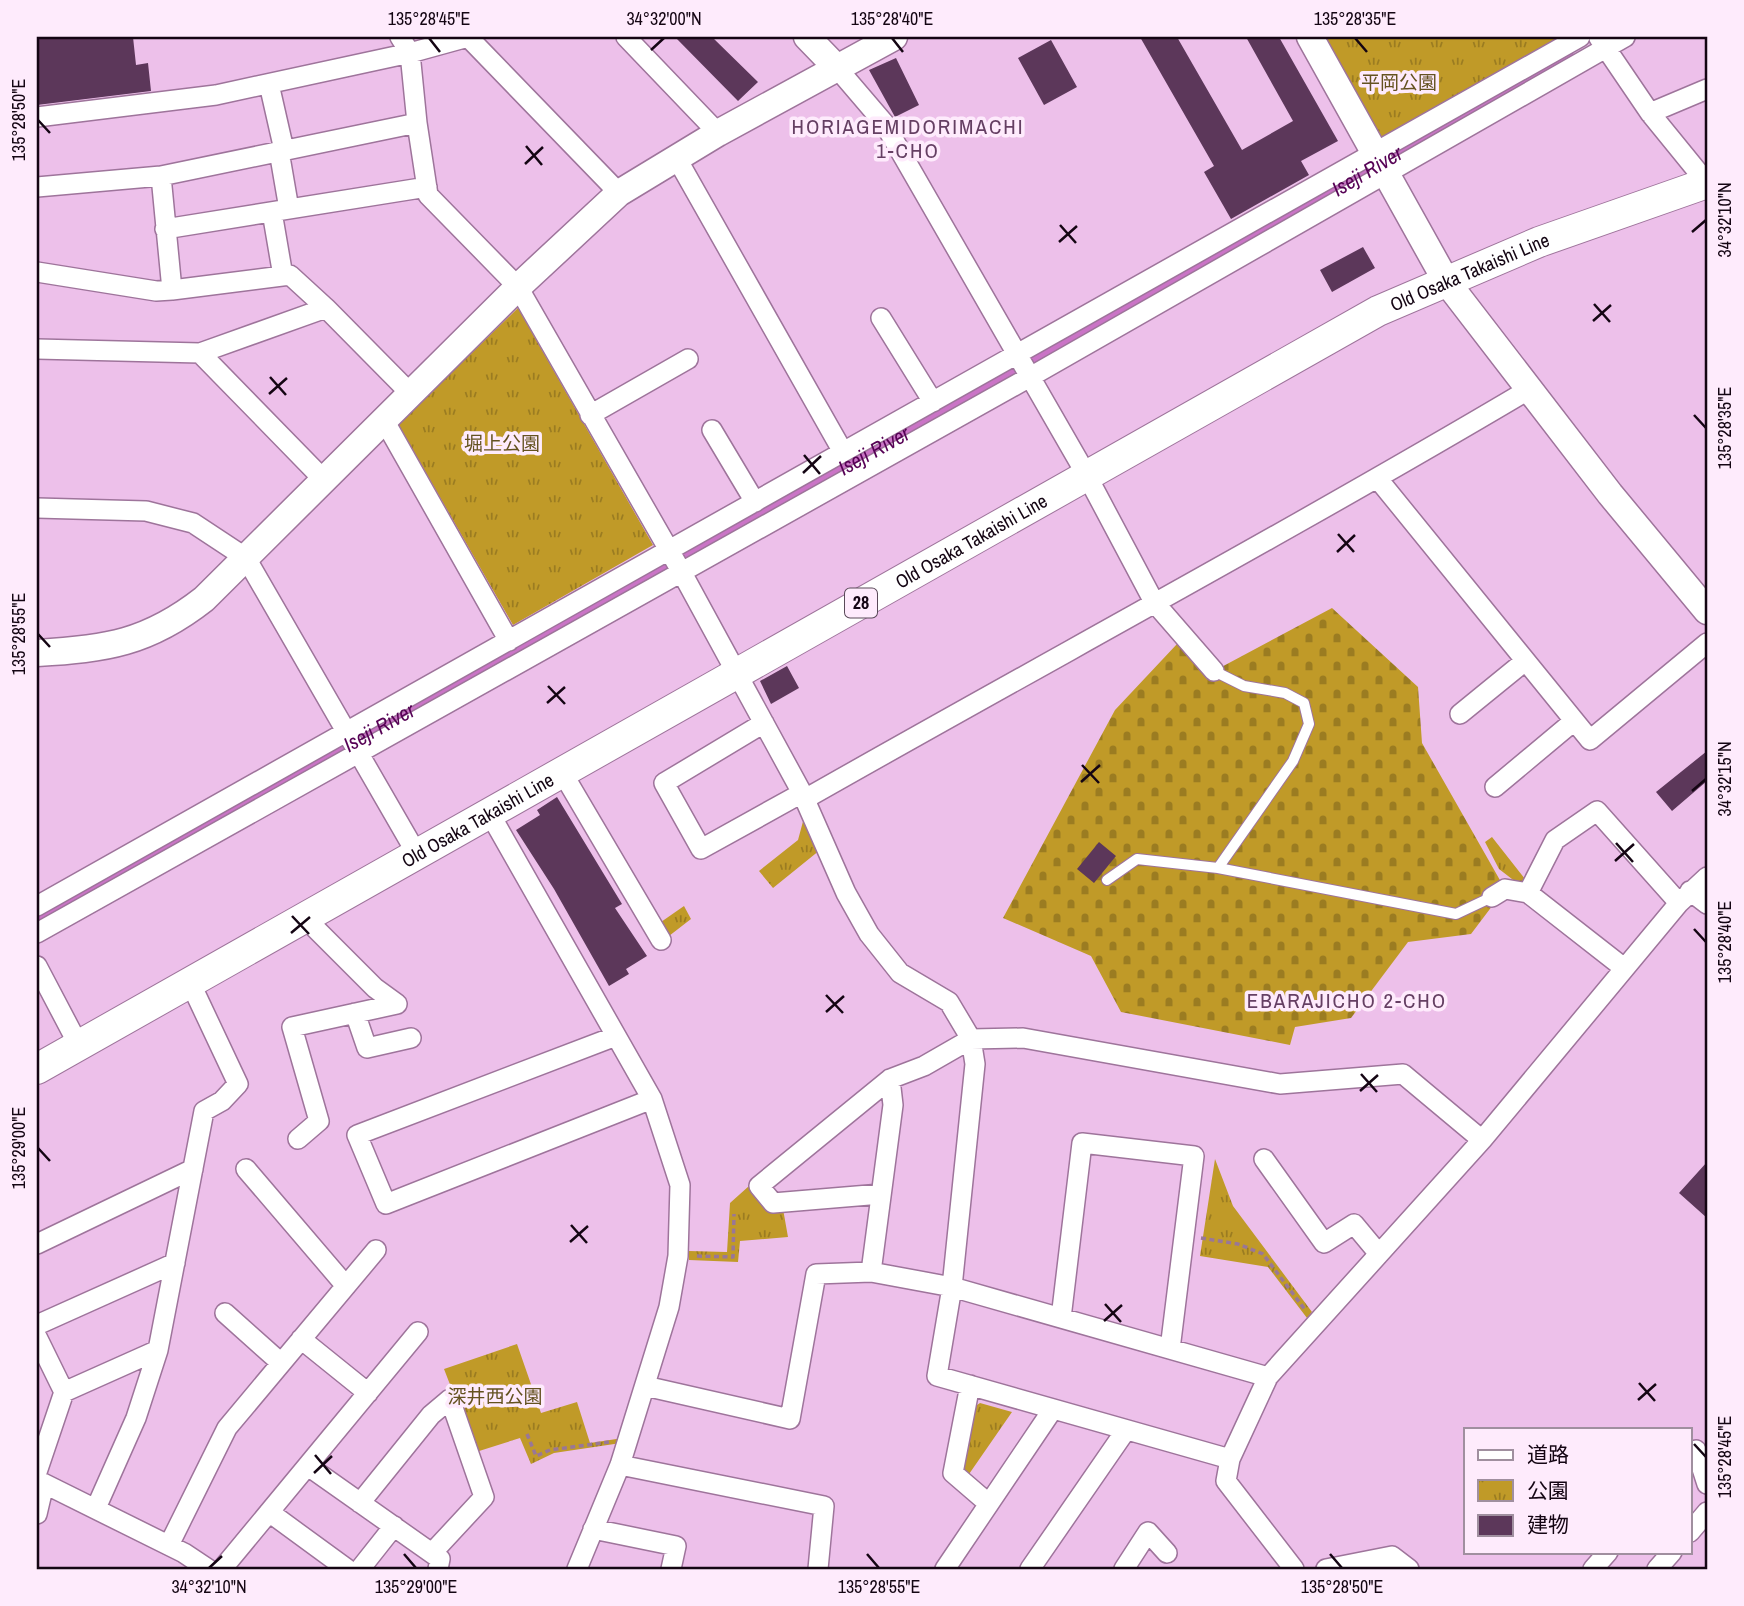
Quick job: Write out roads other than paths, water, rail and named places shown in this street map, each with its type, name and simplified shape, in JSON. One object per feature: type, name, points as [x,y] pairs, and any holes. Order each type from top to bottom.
[{"type":"main road","name":"Old Osaka Takaishi Line","points":[[37,1069],[189,980],[418,856],[1086,474],[1378,311],[1539,242],[1707,183]]},
{"type":"street","points":[[37,117],[216,95],[269,84],[405,45],[468,37],[619,193]]},
{"type":"street","points":[[626,37],[718,133]]},
{"type":"street","points":[[807,37],[884,123],[1086,474],[1154,601],[1214,671]]},
{"type":"street","points":[[37,653],[99,649],[153,633],[204,599],[518,287],[619,193],[718,133],[894,37]]},
{"type":"street","points":[[1310,37],[1446,281],[1528,390],[1707,611]]},
{"type":"street","points":[[1381,163],[1580,37]]},
{"type":"street","points":[[37,906],[680,571],[1023,366],[1381,163],[1603,43],[1625,37]]},
{"type":"street","points":[[1603,43],[1650,113],[1707,183]]},
{"type":"street","points":[[405,45],[428,195],[518,287],[680,571],[804,796],[846,893],[869,934],[900,973],[949,1002],[971,1039],[975,1064],[952,1287],[937,1376],[1230,1459]]},
{"type":"street","points":[[269,84],[281,151],[283,276]]},
{"type":"street","points":[[1650,113],[1707,89]]},
{"type":"street","points":[[37,187],[161,176],[417,123]]},
{"type":"street","points":[[676,157],[843,452]]},
{"type":"street","points":[[161,176],[172,290]]},
{"type":"street","points":[[165,229],[427,187]]},
{"type":"street","points":[[37,272],[156,290],[290,275],[326,307],[411,394]]},
{"type":"street","points":[[37,349],[200,353],[326,307]]},
{"type":"street","points":[[881,318],[933,402]]},
{"type":"street","points":[[200,353],[323,479]]},
{"type":"street","points":[[590,415],[688,359]]},
{"type":"street","points":[[37,933],[353,742],[509,641],[933,402],[1023,366]]},
{"type":"street","points":[[764,723],[664,783],[701,849],[804,796],[1378,479],[1528,390]]},
{"type":"street","points":[[384,420],[509,641]]},
{"type":"street","points":[[712,430],[755,502]]},
{"type":"street","points":[[1378,479],[1590,740],[1707,643]]},
{"type":"street","points":[[37,508],[146,512],[170,517],[193,523],[246,558],[418,856]]},
{"type":"street","points":[[1460,714],[1525,661]]},
{"type":"street","points":[[1495,787],[1574,721]]},
{"type":"street","points":[[562,772],[662,940]]},
{"type":"street","points":[[1528,893],[1555,840],[1597,811],[1685,897],[1707,904]]},
{"type":"street","points":[[489,814],[652,1099],[680,1185],[678,1256],[669,1307],[620,1465],[577,1569]]},
{"type":"street","points":[[1294,1569],[1226,1481],[1230,1459],[1268,1377],[1482,1140],[1624,968],[1685,897],[1707,877]]},
{"type":"street","points":[[1492,897],[1505,889],[1528,893],[1624,968]]},
{"type":"street","points":[[298,1139],[319,1121],[292,1027],[397,1004],[375,988],[303,917]]},
{"type":"street","points":[[37,966],[78,1044]]},
{"type":"street","points":[[96,1508],[136,1418],[158,1350],[204,1111],[222,1101],[238,1084],[189,980]]},
{"type":"street","points":[[355,1013],[367,1048],[411,1038]]},
{"type":"street","points":[[615,1035],[357,1135],[386,1204],[652,1099]]},
{"type":"street","points":[[881,1194],[774,1203],[759,1186],[890,1079],[924,1066],[971,1039],[1023,1038],[1280,1084],[1402,1074],[1482,1140]]},
{"type":"street","points":[[871,1272],[893,1105],[890,1079]]},
{"type":"street","points":[[1061,1318],[1082,1143],[1194,1156],[1170,1349]]},
{"type":"street","points":[[1264,1159],[1324,1242],[1354,1224],[1379,1254]]},
{"type":"street","points":[[37,1244],[193,1168]]},
{"type":"street","points":[[246,1169],[346,1286]]},
{"type":"street","points":[[169,1545],[227,1428],[376,1250]]},
{"type":"street","points":[[37,1325],[175,1263]]},
{"type":"street","points":[[645,1386],[790,1419],[816,1274],[871,1272],[952,1287],[1268,1377]]},
{"type":"street","points":[[225,1313],[281,1363]]},
{"type":"street","points":[[222,1569],[418,1332]]},
{"type":"street","points":[[37,1337],[64,1392],[39,1479],[37,1514]]},
{"type":"street","points":[[301,1339],[368,1393]]},
{"type":"street","points":[[64,1392],[158,1350]]},
{"type":"street","points":[[970,1385],[953,1473],[989,1504]]},
{"type":"street","points":[[307,1466],[394,1527],[435,1561],[484,1497],[450,1399],[431,1415],[360,1503]]},
{"type":"street","points":[[945,1569],[1053,1409]]},
{"type":"street","points":[[1030,1569],[1126,1430]]},
{"type":"street","points":[[1698,1448],[1707,1484]]},
{"type":"street","points":[[620,1465],[824,1506],[818,1569]]},
{"type":"street","points":[[39,1479],[169,1545],[208,1569]]},
{"type":"street","points":[[269,1512],[346,1569]]},
{"type":"street","points":[[1692,1530],[1707,1512]]},
{"type":"street","points":[[360,1569],[394,1527]]},
{"type":"street","points":[[593,1530],[676,1546],[671,1569]]},
{"type":"street","points":[[1124,1569],[1148,1532],[1167,1553]]},
{"type":"street","points":[[1593,1569],[1606,1554]]},
{"type":"street","points":[[1657,1569],[1670,1554]]},
{"type":"street","points":[[1326,1569],[1352,1567],[1392,1556],[1409,1569]]},
{"type":"lane","points":[[1214,671],[1244,686],[1285,693],[1304,703],[1309,724],[1293,761],[1219,868]]},
{"type":"lane","points":[[1107,880],[1137,859],[1219,868],[1456,914],[1492,897]]},
{"type":"waterway","name":"Iseji River","points":[[37,919],[1244,244],[1558,59]]},
{"type":"district","name":"HORIAGEMIDORIMACHI 1-CHO","points":[[908,139]]},
{"type":"district","name":"EBARAJICHO 2-CHO","points":[[1347,1001]]},
{"type":"park label","name":"平岡公園","points":[[1399,82]]},
{"type":"park label","name":"堀上公園","points":[[502,443]]},
{"type":"park label","name":"深井西公園","points":[[495,1396]]}]
